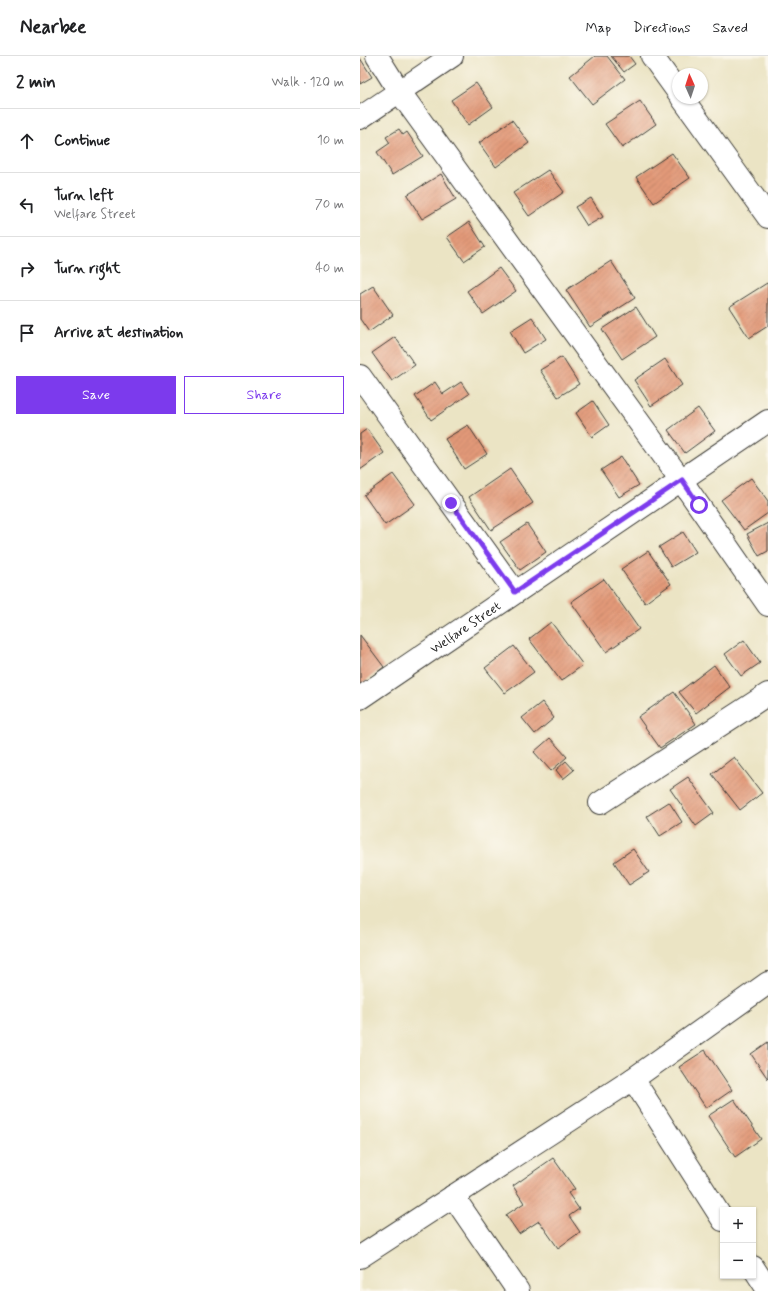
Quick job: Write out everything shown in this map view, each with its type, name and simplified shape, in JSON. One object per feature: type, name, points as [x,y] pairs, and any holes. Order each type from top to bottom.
[{"type":"street","points":[[377,56],[399,92],[682,480],[768,605]]},
{"type":"street","points":[[360,118],[452,56]]},
{"type":"street","points":[[652,56],[672,84]]},
{"type":"street","points":[[686,104],[768,217]]},
{"type":"street","points":[[360,376],[515,592]]},
{"type":"street","name":"Welfare Street","points":[[360,698],[768,421]]},
{"type":"street","points":[[600,803],[768,694]]},
{"type":"street","points":[[360,1257],[633,1079],[768,983]]},
{"type":"street","points":[[633,1079],[720,1215]]},
{"type":"street","points":[[453,1196],[518,1291]]},
{"type":"street","points":[[756,1272],[768,1290]]},
{"type":"building","points":[[595,56],[607,56],[625,79],[592,104],[570,76]]},
{"type":"building","points":[[611,56],[629,56],[635,64],[624,72]]},
{"type":"building","points":[[360,58],[372,77],[360,84]]},
{"type":"building","points":[[476,83],[493,107],[468,125],[451,100]]},
{"type":"building","points":[[640,101],[656,124],[622,148],[605,124]]},
{"type":"building","points":[[512,120],[529,143],[496,167],[479,143]]},
{"type":"building","points":[[399,129],[403,135],[407,132],[423,156],[392,175],[377,152],[390,143],[386,137]]},
{"type":"building","points":[[672,153],[690,178],[654,203],[636,177]]},
{"type":"building","points":[[548,170],[564,192],[529,216],[513,193]]},
{"type":"building","points":[[441,174],[456,199],[422,219],[407,195]]},
{"type":"building","points":[[591,198],[603,217],[587,226],[575,207]]},
{"type":"building","points":[[469,222],[485,247],[464,261],[447,237]]},
{"type":"building","points":[[611,261],[635,298],[590,327],[566,290]]},
{"type":"building","points":[[499,268],[516,291],[483,314],[467,291]]},
{"type":"building","points":[[767,283],[768,326],[749,338],[729,307]]},
{"type":"building","points":[[373,286],[393,315],[369,332],[360,319],[360,294]]},
{"type":"building","points":[[636,307],[655,337],[622,359],[602,329]]},
{"type":"building","points":[[532,317],[546,339],[523,353],[510,331]]},
{"type":"building","points":[[395,337],[415,365],[392,381],[372,353]]},
{"type":"building","points":[[562,357],[579,384],[558,397],[540,370]]},
{"type":"building","points":[[665,359],[682,385],[651,406],[634,380]]},
{"type":"building","points":[[435,382],[443,394],[461,382],[469,394],[431,420],[415,396]]},
{"type":"building","points":[[593,401],[609,425],[592,437],[576,413]]},
{"type":"building","points":[[698,408],[715,431],[685,453],[668,430]]},
{"type":"building","points":[[468,425],[487,454],[464,469],[445,439]]},
{"type":"building","points":[[367,429],[384,453],[360,470],[360,434]]},
{"type":"building","points":[[621,457],[639,485],[619,497],[601,470]]},
{"type":"building","points":[[510,469],[533,503],[491,530],[469,497]]},
{"type":"building","points":[[393,474],[415,504],[385,525],[364,495]]},
{"type":"building","points":[[751,478],[768,501],[768,513],[744,530],[721,500]]},
{"type":"building","points":[[768,523],[768,551],[759,556],[747,534]]},
{"type":"building","points":[[527,524],[546,552],[520,570],[500,542]]},
{"type":"building","points":[[683,532],[696,552],[671,567],[659,547]]},
{"type":"building","points":[[648,551],[671,584],[645,603],[621,569]]},
{"type":"building","points":[[604,579],[639,629],[606,652],[571,602]]},
{"type":"building","points":[[551,622],[583,665],[561,681],[529,639]]},
{"type":"building","points":[[360,635],[384,667],[360,685]]},
{"type":"building","points":[[744,640],[760,663],[741,676],[725,654]]},
{"type":"building","points":[[514,646],[534,672],[505,693],[485,668]]},
{"type":"building","points":[[714,665],[730,687],[696,713],[679,692]]},
{"type":"building","points":[[674,692],[696,724],[660,748],[638,717]]},
{"type":"building","points":[[542,702],[554,718],[535,734],[522,718]]},
{"type":"building","points":[[550,738],[567,757],[551,771],[534,752]]},
{"type":"building","points":[[734,757],[762,793],[740,810],[712,774]]},
{"type":"building","points":[[566,761],[574,770],[563,779],[556,770]]},
{"type":"building","points":[[688,777],[714,813],[696,826],[670,789]]},
{"type":"building","points":[[669,802],[682,822],[660,836],[647,816]]},
{"type":"building","points":[[633,849],[649,872],[629,885],[614,862]]},
{"type":"building","points":[[768,1042],[768,1079],[751,1054]]},
{"type":"building","points":[[705,1050],[732,1090],[706,1108],[679,1067]]},
{"type":"building","points":[[734,1099],[761,1139],[735,1157],[708,1116]]},
{"type":"building","points":[[553,1158],[575,1189],[568,1193],[579,1209],[569,1216],[580,1232],[558,1248],[539,1221],[519,1234],[506,1215],[524,1203],[513,1186]]},
{"type":"route","points":[[451,503],[515,592],[682,480],[699,505]]}]
